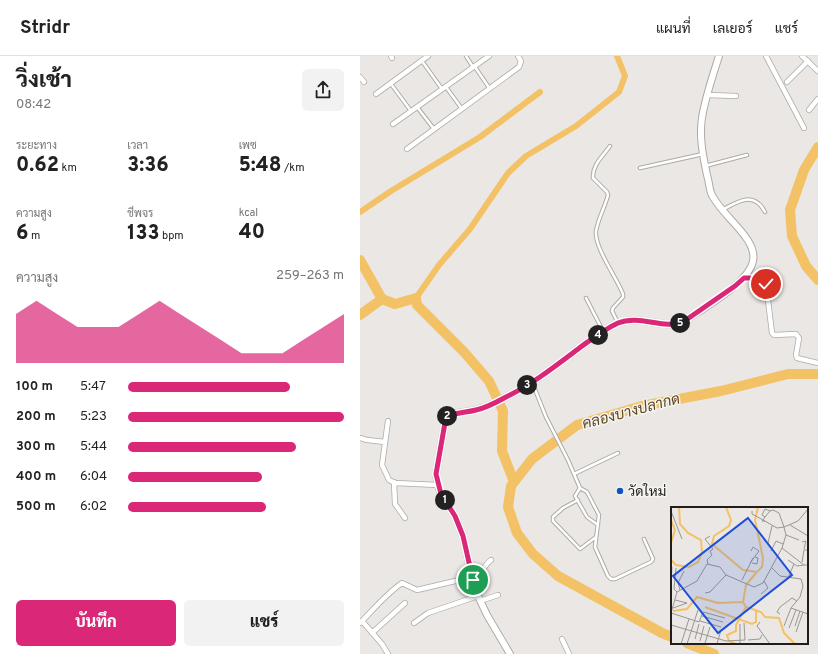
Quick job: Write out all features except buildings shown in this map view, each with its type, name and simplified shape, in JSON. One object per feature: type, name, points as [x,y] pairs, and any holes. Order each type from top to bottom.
[{"type":"street","points":[[376,94],[428,56]]},
{"type":"street","points":[[394,124],[489,56]]},
{"type":"street","points":[[407,149],[519,67],[521,61],[518,56]]},
{"type":"street","points":[[510,654],[487,615],[479,598],[463,536],[455,516],[441,494],[438,485],[436,474],[446,417],[460,412],[476,410],[507,397],[532,382],[603,331],[618,323],[628,320],[641,320],[676,324],[690,317],[735,286],[744,278],[750,269],[753,260],[753,252],[749,240],[721,210],[711,192],[703,154],[701,132],[702,117],[719,56]]},
{"type":"street","points":[[766,56],[804,128]]},
{"type":"street","points":[[802,56],[818,71]]},
{"type":"street","points":[[787,82],[808,61]]},
{"type":"street","points":[[360,77],[364,82]]},
{"type":"street","points":[[708,95],[736,96]]},
{"type":"street","points":[[809,110],[818,99]]},
{"type":"street","points":[[744,278],[763,280],[766,284],[772,333],[796,334],[799,338],[796,355],[797,358],[818,363]]},
{"type":"street","points":[[388,421],[382,465],[388,480],[394,482],[438,485]]},
{"type":"street","points":[[360,438],[385,442]]},
{"type":"street","points":[[394,482],[395,504],[405,518]]},
{"type":"street","points":[[388,654],[382,644],[361,622],[381,600],[402,583],[405,583],[417,590],[473,579],[480,576],[486,564],[491,560]]},
{"type":"street","points":[[414,623],[428,613],[479,598],[498,595]]},
{"type":"street","points":[[372,633],[404,602]]},
{"type":"street","points":[[562,639],[568,654]]},
{"type":"lane","points":[[466,56],[490,89]]},
{"type":"lane","points":[[422,61],[462,109]]},
{"type":"lane","points":[[391,83],[411,111]]},
{"type":"lane","points":[[417,107],[434,129]]},
{"type":"lane","points":[[610,146],[595,166],[592,174],[593,178],[607,192],[608,195],[597,225],[596,235],[600,248],[623,294],[623,297],[612,311],[618,323]]},
{"type":"lane","points":[[640,168],[703,154]]},
{"type":"lane","points":[[705,166],[747,155]]},
{"type":"lane","points":[[721,210],[736,202],[746,199],[756,201],[761,204],[765,212]]},
{"type":"lane","points":[[586,298],[603,331]]},
{"type":"lane","points":[[532,382],[546,417],[568,460],[580,488],[586,492],[599,515],[595,547],[608,576],[611,579],[651,562],[653,559],[644,540]]},
{"type":"lane","points":[[574,474],[618,453]]},
{"type":"lane","points":[[580,488],[575,496],[587,517],[598,526]]},
{"type":"lane","points":[[578,500],[563,508],[553,517],[552,520],[580,549],[596,537]]},
{"type":"waterway","points":[[416,298],[439,265],[470,229],[508,173],[526,156],[576,126],[619,92],[625,76],[617,56]]},
{"type":"waterway","points":[[360,212],[391,191],[480,137],[540,92]]},
{"type":"waterway","name":"คลองบางปลากด","points":[[818,147],[804,170],[790,210],[792,236],[806,266],[818,280]]},
{"type":"waterway","points":[[360,260],[382,299],[395,304],[416,298],[417,305],[464,352],[489,381],[503,411],[502,451],[514,482]]},
{"type":"waterway","points":[[360,315],[382,299]]},
{"type":"waterway","name":"คลองบางปลากด","points":[[671,637],[558,576],[533,554],[517,533],[508,507],[511,486],[532,459],[577,425],[642,406],[721,391],[788,374],[818,374]]},
{"type":"waterway","name":"คลองบางปลากด","points":[[689,644],[714,654]]},
{"type":"place","name":"วัดใหม่","points":[[620,491]]},
{"type":"route","points":[[473,580],[463,536],[455,516],[441,494],[436,474],[446,417],[460,412],[476,410],[507,397],[532,382],[603,331],[618,323],[628,320],[641,320],[676,324],[683,322],[735,286],[744,278],[763,280],[766,284]]}]
